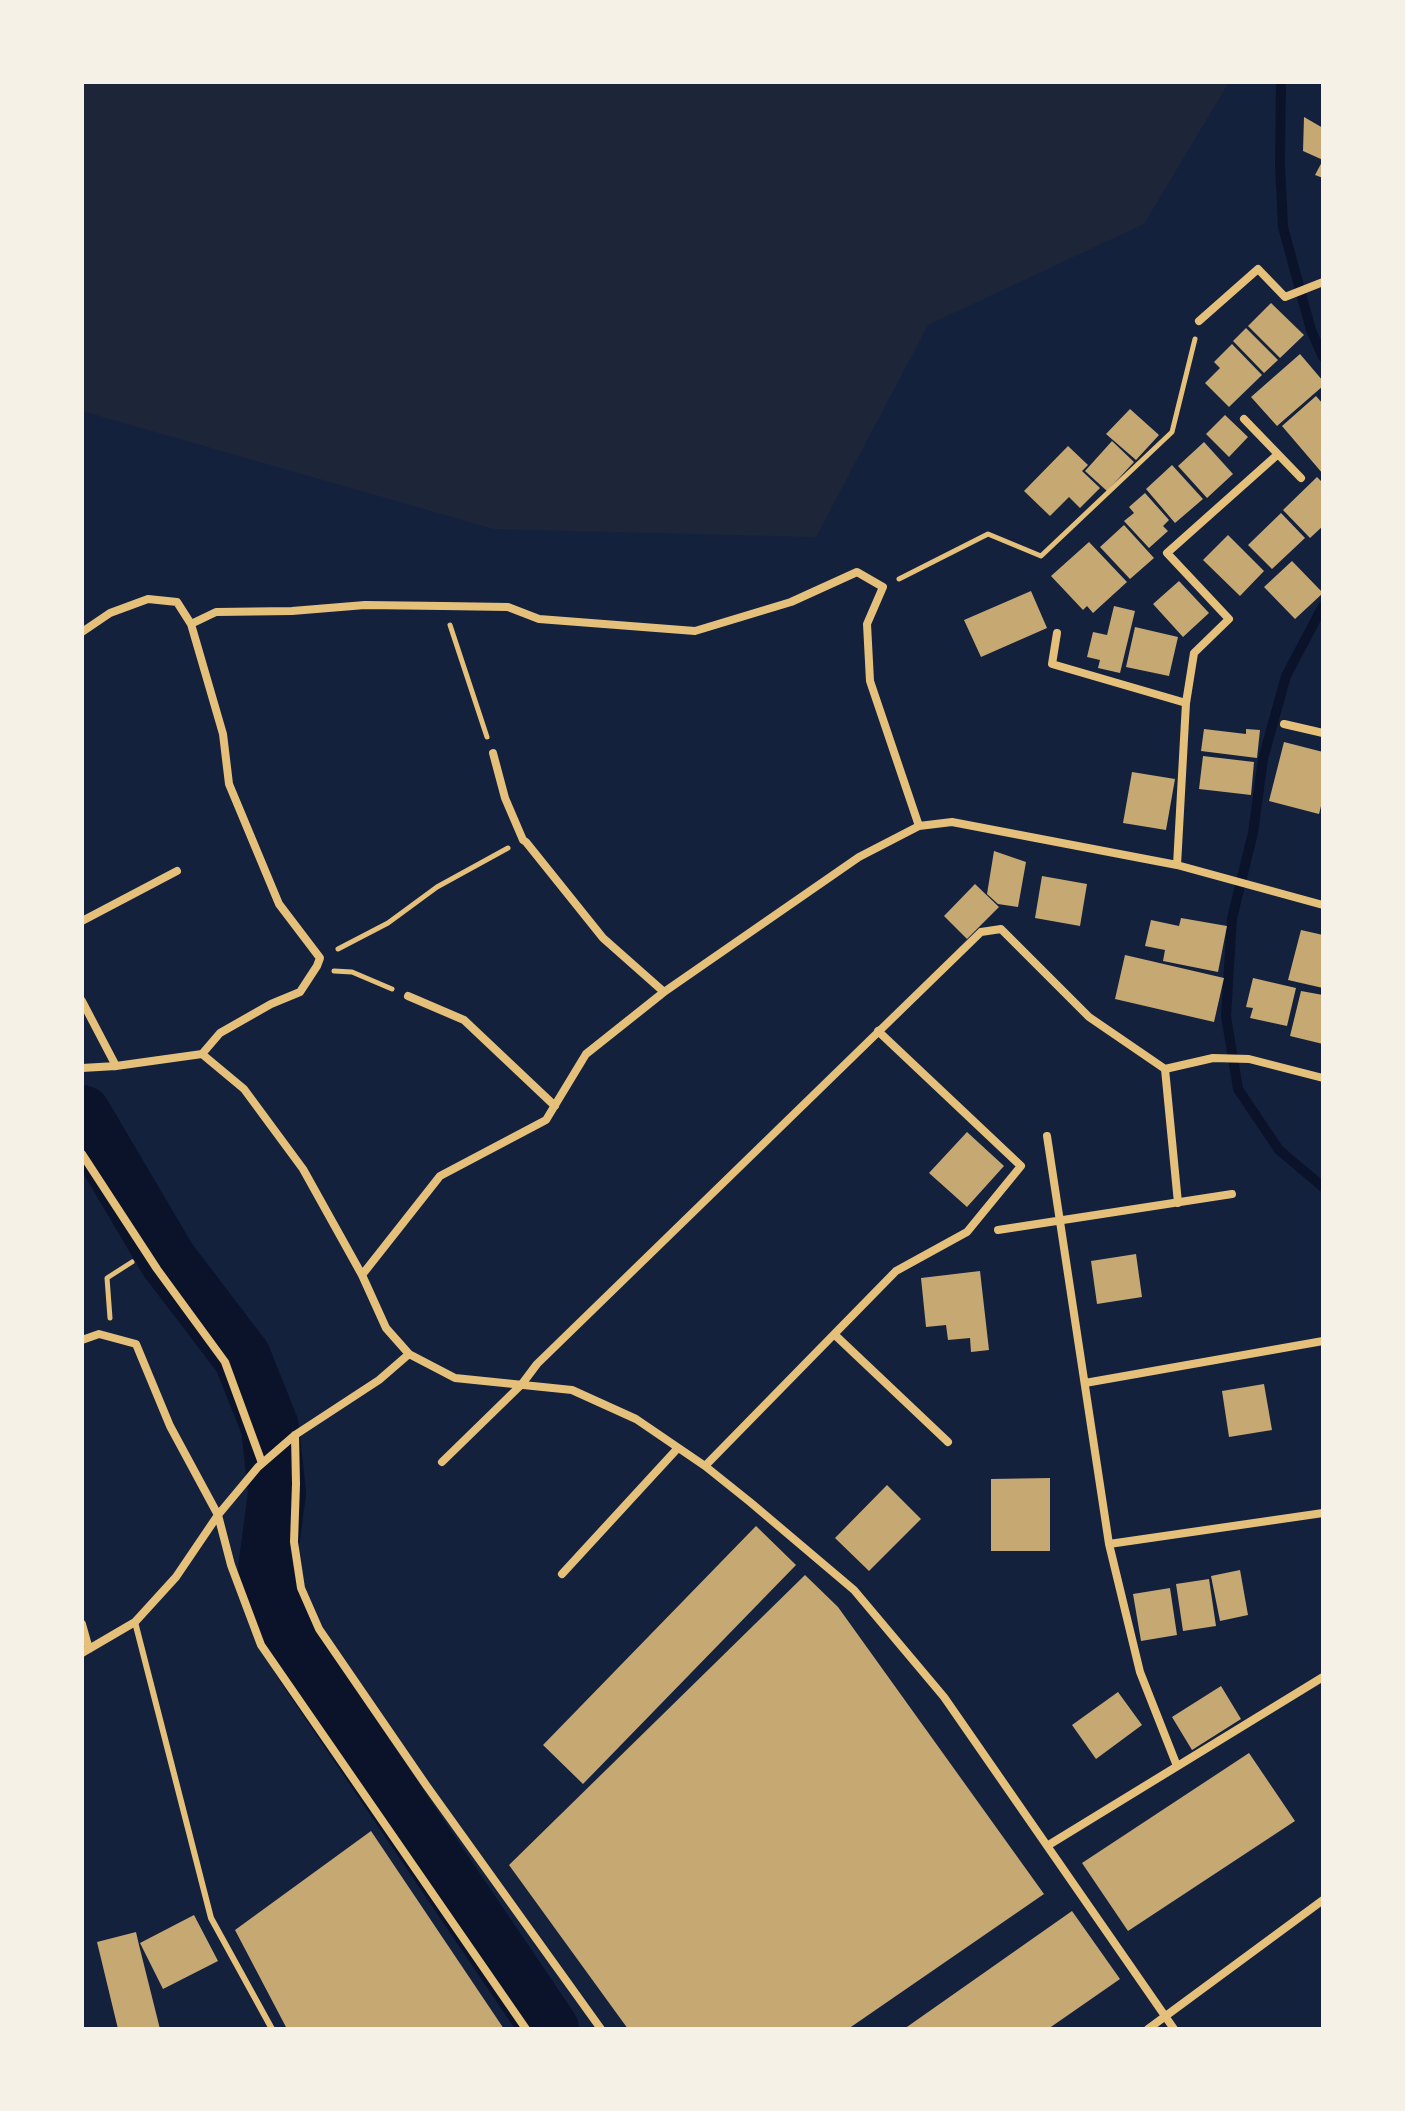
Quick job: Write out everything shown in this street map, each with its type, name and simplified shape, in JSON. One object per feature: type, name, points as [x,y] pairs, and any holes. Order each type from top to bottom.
[{"type":"street","points":[[1199,321],[1258,269],[1285,297],[1323,282]]},
{"type":"street","points":[[1244,419],[1301,478]]},
{"type":"street","points":[[1177,865],[1186,703],[1194,653],[1229,619],[1167,553],[1277,455]]},
{"type":"street","points":[[191,624],[216,612],[292,611],[365,605],[443,606],[508,607],[539,619],[695,631],[791,602],[857,572],[883,587],[867,624],[870,681],[919,826]]},
{"type":"street","points":[[82,632],[110,613],[148,599],[177,602],[191,624],[223,734],[229,784],[279,904],[320,958],[300,992],[271,1004],[220,1033],[202,1054],[82,1068]]},
{"type":"street","points":[[1057,633],[1052,664],[1186,703]]},
{"type":"street","points":[[1284,724],[1323,733]]},
{"type":"street","points":[[493,753],[505,798],[523,840],[603,938],[664,992]]},
{"type":"street","points":[[362,1275],[440,1176],[546,1120],[586,1054],[664,992],[859,857],[919,826],[952,822],[1177,865],[1323,905]]},
{"type":"street","points":[[82,921],[177,871]]},
{"type":"street","points":[[442,1462],[522,1384],[537,1364],[981,932],[1001,929],[1089,1017],[1165,1069],[1213,1058],[1249,1059],[1323,1078]]},
{"type":"street","points":[[408,996],[464,1020],[555,1106]]},
{"type":"street","points":[[82,1001],[116,1066]]},
{"type":"street","points":[[705,1466],[896,1271],[967,1232],[1021,1166],[878,1031]]},
{"type":"street","points":[[202,1054],[244,1089],[303,1169],[362,1275],[386,1328],[409,1354],[455,1378],[572,1390],[636,1419],[705,1466],[854,1590],[944,1697],[1174,2029]]},
{"type":"street","points":[[1165,1069],[1178,1203]]},
{"type":"street","points":[[1047,1136],[1109,1544],[1140,1672],[1177,1766]]},
{"type":"street","points":[[82,1154],[146,1252],[225,1362],[264,1462]]},
{"type":"street","points":[[998,1230],[1232,1194]]},
{"type":"street","points":[[82,1340],[99,1334],[136,1344],[170,1426],[218,1515],[231,1565],[261,1645],[526,2029]]},
{"type":"street","points":[[835,1335],[948,1442]]},
{"type":"street","points":[[1085,1383],[1323,1341]]},
{"type":"street","points":[[82,1624],[86,1651],[135,1622],[176,1577],[218,1515],[264,1462],[295,1435],[379,1380],[409,1354]]},
{"type":"street","points":[[295,1435],[294,1542],[301,1588],[319,1629],[426,1785],[601,2029]]},
{"type":"street","points":[[562,1574],[677,1449]]},
{"type":"street","points":[[1109,1544],[1323,1513]]},
{"type":"street","points":[[1047,1846],[1323,1677]]},
{"type":"street","points":[[1148,2029],[1323,1900]]},
{"type":"lane","points":[[135,1622],[211,1918],[272,2029]]},
{"type":"path","points":[[883,587],[988,534],[1041,556],[1172,432],[1199,321]]},
{"type":"path","points":[[443,606],[493,753]]},
{"type":"path","points":[[320,958],[388,923],[437,887],[523,840]]},
{"type":"path","points":[[314,971],[352,972],[408,996]]},
{"type":"path","points":[[112,1338],[107,1278],[146,1252]]},
{"type":"shaded area","points":[[82,82],[1229,82],[1144,224],[928,325],[816,537],[494,529],[82,411]]},
{"type":"building","points":[[1304,117],[1323,128],[1323,160],[1303,151]]},
{"type":"building","points":[[1323,160],[1323,178],[1315,175]]},
{"type":"building","points":[[1271,303],[1304,335],[1280,358],[1248,326]]},
{"type":"building","points":[[1246,328],[1278,360],[1264,373],[1233,341]]},
{"type":"building","points":[[1232,344],[1262,375],[1229,407],[1205,383],[1220,368],[1214,362]]},
{"type":"building","points":[[1300,354],[1323,381],[1323,386],[1277,426],[1251,397]]},
{"type":"building","points":[[1316,396],[1323,404],[1323,474],[1282,426]]},
{"type":"building","points":[[1130,409],[1159,435],[1136,460],[1106,434]]},
{"type":"building","points":[[1225,415],[1248,437],[1229,457],[1206,434]]},
{"type":"building","points":[[1112,441],[1134,462],[1107,491],[1085,471]]},
{"type":"building","points":[[1204,442],[1233,474],[1207,498],[1178,466]]},
{"type":"building","points":[[1068,446],[1088,465],[1082,471],[1100,488],[1080,508],[1069,497],[1050,516],[1024,491]]},
{"type":"building","points":[[1172,465],[1203,499],[1175,523],[1146,489]]},
{"type":"building","points":[[1317,477],[1323,483],[1323,526],[1310,538],[1283,510]]},
{"type":"building","points":[[1145,493],[1169,520],[1163,526],[1168,531],[1149,548],[1124,521],[1134,513],[1129,507]]},
{"type":"building","points":[[1281,513],[1305,538],[1272,569],[1248,545]]},
{"type":"building","points":[[1124,525],[1154,558],[1130,579],[1100,547]]},
{"type":"building","points":[[1228,535],[1264,571],[1240,596],[1203,560]]},
{"type":"building","points":[[1089,542],[1127,582],[1093,613],[1087,606],[1083,610],[1051,576]]},
{"type":"building","points":[[1292,561],[1323,593],[1295,619],[1264,587]]},
{"type":"building","points":[[1179,581],[1209,613],[1183,637],[1153,604]]},
{"type":"building","points":[[1031,591],[1047,628],[981,657],[964,620]]},
{"type":"building","points":[[1114,606],[1135,611],[1120,673],[1098,668],[1100,660],[1087,657],[1093,632],[1107,635]]},
{"type":"building","points":[[1135,627],[1178,637],[1169,676],[1126,667]]},
{"type":"building","points":[[1204,729],[1246,734],[1246,729],[1260,730],[1257,758],[1201,751]]},
{"type":"building","points":[[1284,742],[1323,752],[1323,798],[1319,814],[1269,801]]},
{"type":"building","points":[[1203,756],[1254,762],[1251,795],[1199,789]]},
{"type":"building","points":[[1132,772],[1175,779],[1166,830],[1123,823]]},
{"type":"building","points":[[994,851],[1026,862],[1018,907],[998,904],[987,894]]},
{"type":"building","points":[[1042,876],[1087,884],[1080,926],[1035,918]]},
{"type":"building","points":[[975,884],[999,907],[967,939],[944,916]]},
{"type":"building","points":[[1181,918],[1227,926],[1218,972],[1163,961],[1165,950],[1145,946],[1151,920],[1179,926]]},
{"type":"building","points":[[1301,930],[1323,935],[1323,988],[1288,980]]},
{"type":"building","points":[[1125,955],[1224,978],[1214,1022],[1115,999]]},
{"type":"building","points":[[1253,978],[1296,988],[1287,1026],[1250,1018],[1253,1008],[1246,1007]]},
{"type":"building","points":[[1301,991],[1323,995],[1323,1044],[1290,1036]]},
{"type":"building","points":[[967,1132],[1004,1166],[967,1207],[929,1173]]},
{"type":"building","points":[[1136,1254],[1142,1297],[1097,1304],[1091,1261]]},
{"type":"building","points":[[980,1271],[989,1350],[971,1352],[970,1338],[948,1340],[946,1325],[926,1327],[921,1278]]},
{"type":"building","points":[[1264,1384],[1272,1430],[1229,1437],[1222,1391]]},
{"type":"building","points":[[1050,1478],[1050,1551],[991,1551],[991,1479]]},
{"type":"building","points":[[887,1485],[921,1519],[869,1571],[835,1538]]},
{"type":"building","points":[[756,1526],[796,1565],[583,1784],[543,1745]]},
{"type":"building","points":[[1240,1570],[1248,1615],[1220,1621],[1211,1576]]},
{"type":"building","points":[[805,1575],[838,1607],[1044,1894],[848,2029],[628,2029],[509,1865]]},
{"type":"building","points":[[1209,1579],[1216,1626],[1183,1631],[1176,1584]]},
{"type":"building","points":[[1170,1588],[1177,1635],[1141,1641],[1133,1594]]},
{"type":"building","points":[[1221,1686],[1241,1719],[1192,1750],[1172,1717]]},
{"type":"building","points":[[1118,1692],[1142,1725],[1096,1759],[1072,1725]]},
{"type":"building","points":[[1249,1753],[1295,1821],[1128,1931],[1082,1863]]},
{"type":"building","points":[[371,1831],[504,2029],[287,2029],[235,1930]]},
{"type":"building","points":[[1072,1911],[1120,1979],[1048,2029],[904,2029]]},
{"type":"building","points":[[194,1915],[218,1961],[163,1989],[140,1943]]},
{"type":"building","points":[[136,1932],[160,2029],[118,2029],[97,1942]]},
{"type":"waterway","points":[[1281,82],[1283,227],[1311,330],[1323,357]]},
{"type":"waterway","points":[[1323,606],[1286,676],[1263,759],[1253,833],[1232,918],[1226,1016],[1238,1089],[1279,1150],[1323,1187]]},
{"type":"waterway","points":[[82,1114],[168,1260],[242,1357],[270,1427],[277,1493],[267,1569],[302,1662],[550,2029]]}]
